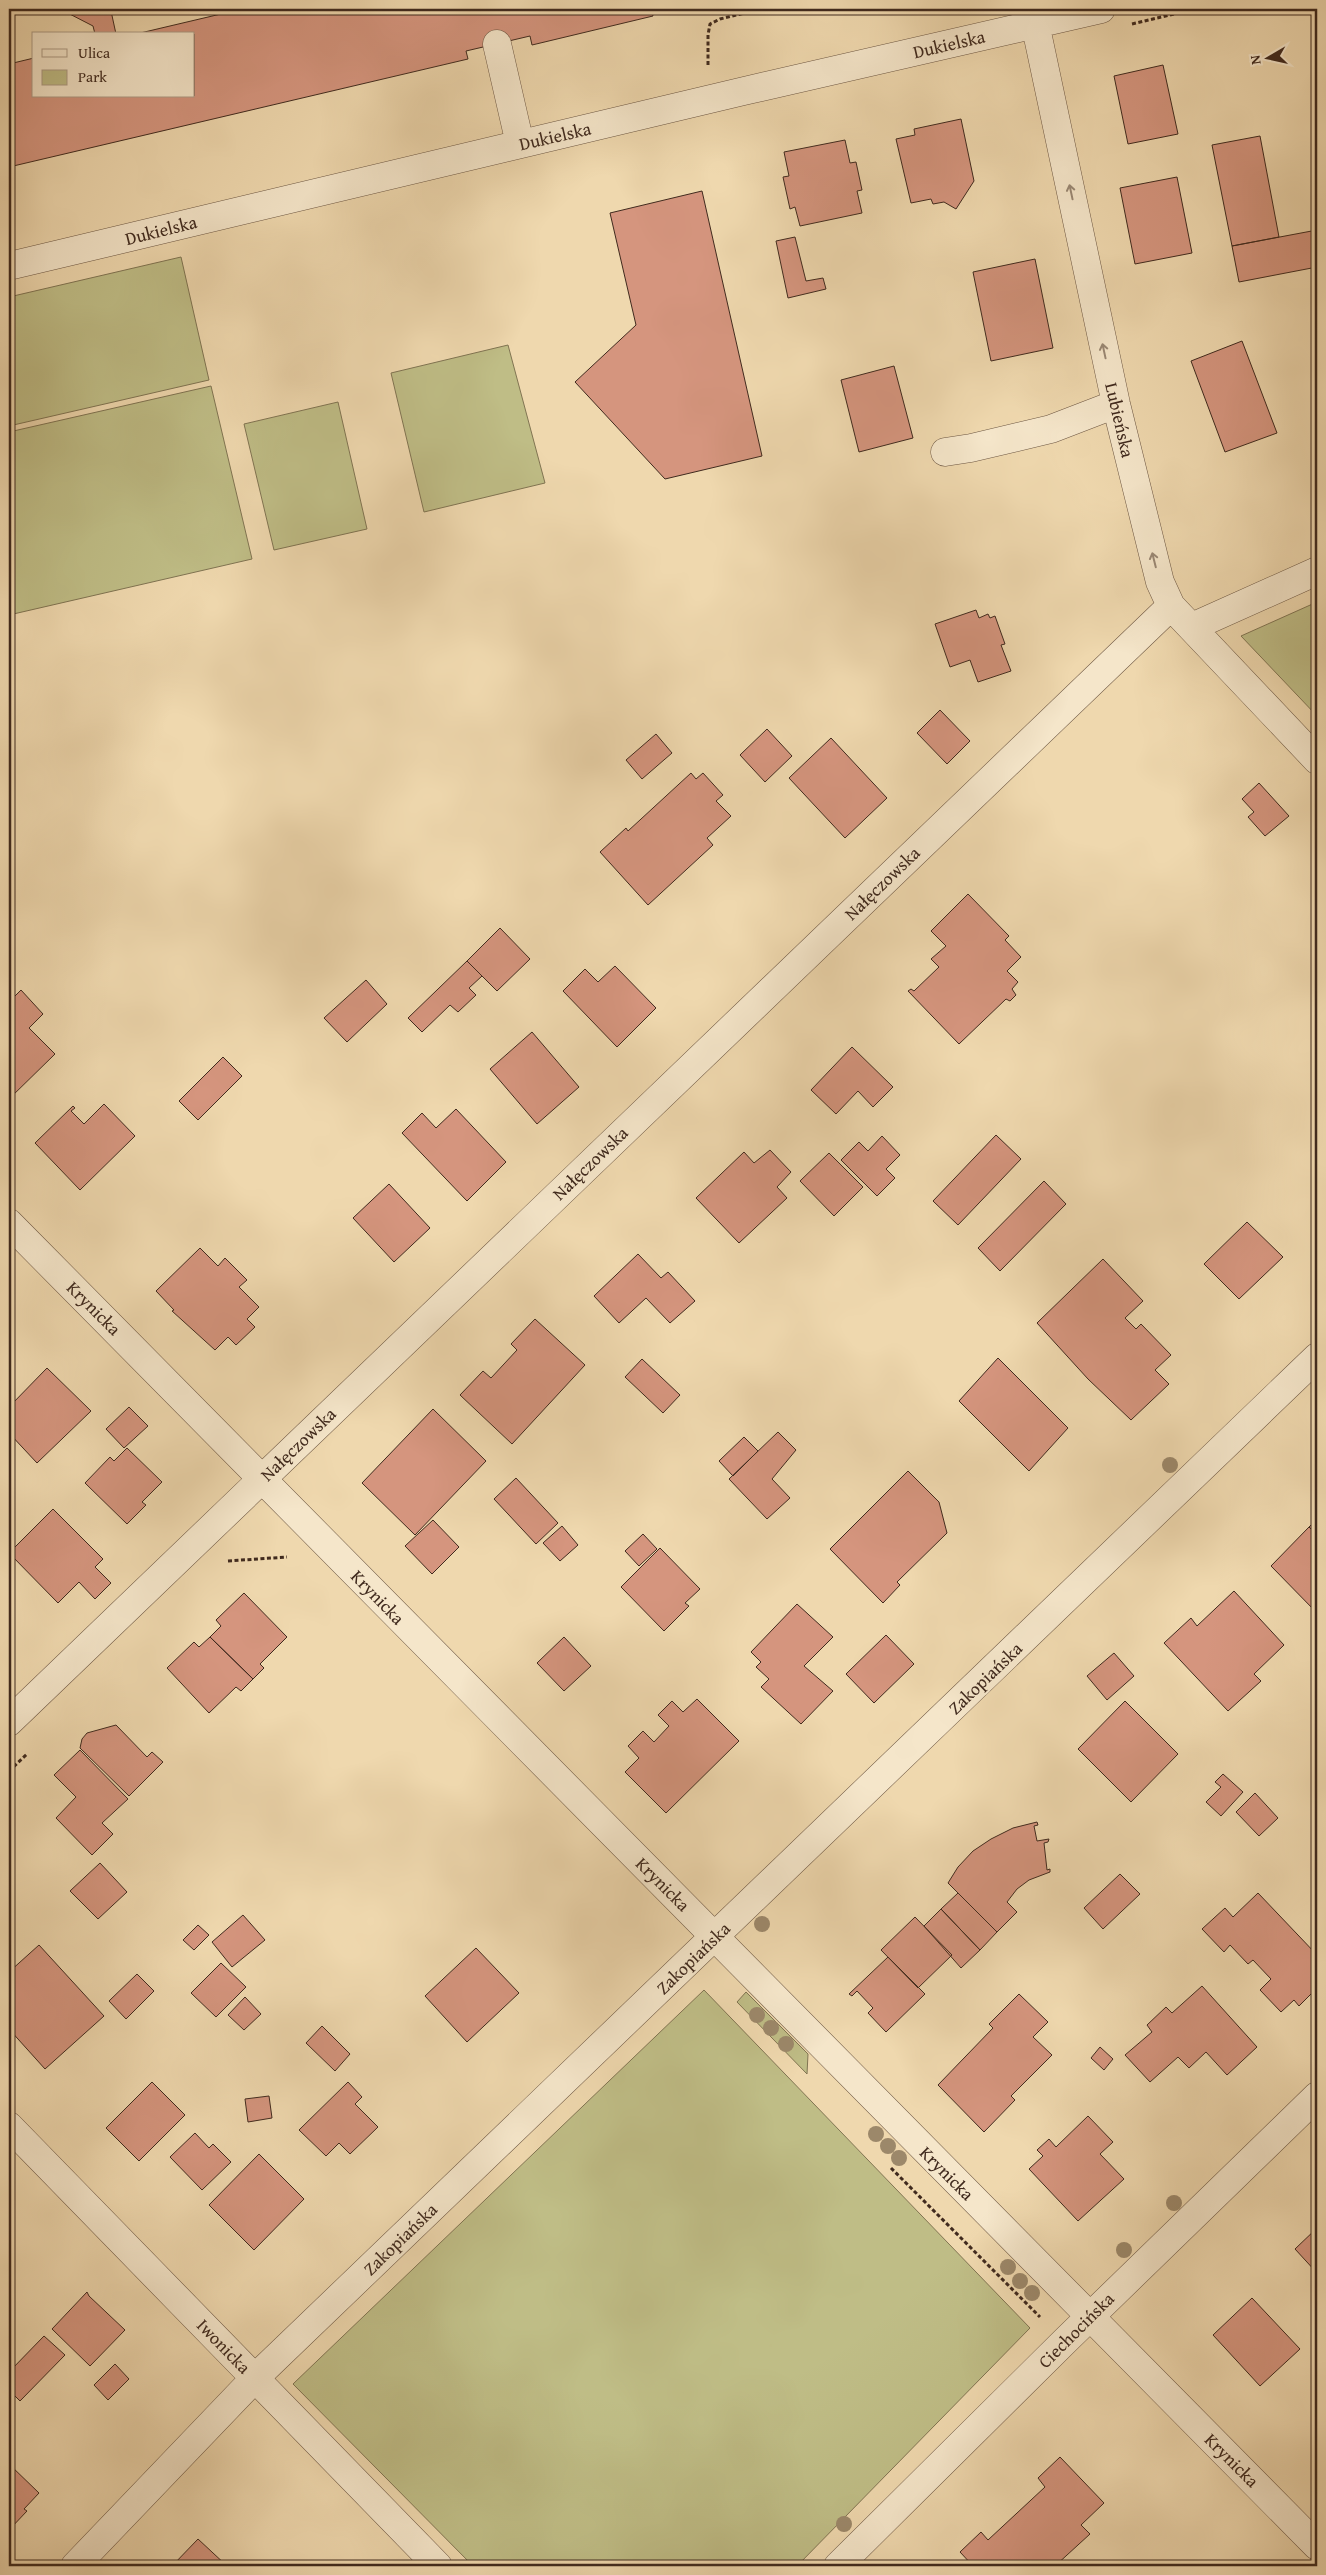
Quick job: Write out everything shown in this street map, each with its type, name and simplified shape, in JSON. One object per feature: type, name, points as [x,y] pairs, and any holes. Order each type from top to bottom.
[{"type":"street","name":"Dukielska","points":[[19,264],[709,99],[1101,9]]},
{"type":"street","name":"Lubieńska","points":[[1035,23],[1116,404],[1160,582],[1171,606],[1317,760]]},
{"type":"street","points":[[497,44],[520,144]]},
{"type":"street","points":[[945,452],[972,448],[1051,429],[1116,404]]},
{"type":"street","points":[[1192,627],[1317,571]]},
{"type":"street","name":"Nałęczowska","points":[[9,1722],[1171,606]]},
{"type":"street","name":"Krynicka","points":[[9,1222],[1317,2546]]},
{"type":"street","name":"Zakopiańska","points":[[75,2566],[256,2378],[1317,1357]]},
{"type":"street","name":"Ciechocińska","points":[[838,2566],[1089,2317],[1317,2096]]},
{"type":"street","name":"Iwonicka","points":[[9,2126],[438,2566]]},
{"type":"path","points":[[709,99],[708,35],[710,24],[720,19],[761,9]]},
{"type":"path","points":[[222,1566],[229,1560],[287,1557]]},
{"type":"path","points":[[9,1771],[30,1751]]},
{"type":"green space","points":[[181,257],[209,380],[9,426],[9,297]]},
{"type":"green space","points":[[508,345],[545,483],[424,512],[391,373]]},
{"type":"green space","points":[[211,386],[252,559],[9,615],[9,432]]},
{"type":"green space","points":[[338,402],[367,529],[274,550],[244,424]]},
{"type":"green space","points":[[1317,602],[1317,716],[1241,636]]},
{"type":"green space","points":[[704,1990],[1030,2328],[797,2566],[473,2566],[293,2384]]},
{"type":"green space","points":[[746,1992],[808,2054],[807,2074],[737,2002]]},
{"type":"building","points":[[60,9],[108,9],[111,11],[116,32],[94,32],[93,26]]},
{"type":"building","points":[[242,9],[651,9],[653,16],[532,45],[530,36],[466,51],[468,59],[9,167],[9,64],[32,58],[32,98],[195,98],[195,32],[144,32]]},
{"type":"building","points":[[1163,65],[1178,134],[1128,144],[1114,76]]},
{"type":"building","points":[[961,119],[974,181],[956,209],[944,202],[933,204],[931,199],[911,203],[896,139],[915,135],[914,129]]},
{"type":"building","points":[[1260,136],[1279,237],[1232,246],[1212,145]]},
{"type":"building","points":[[845,140],[850,163],[856,162],[862,190],[857,191],[862,213],[800,226],[795,207],[790,209],[783,177],[789,176],[784,152]]},
{"type":"building","points":[[1177,177],[1192,253],[1135,264],[1120,188]]},
{"type":"building","points":[[702,191],[762,456],[665,479],[575,382],[636,325],[610,213]]},
{"type":"building","points":[[1317,230],[1317,267],[1239,282],[1232,246]]},
{"type":"building","points":[[795,237],[806,281],[823,278],[826,289],[788,298],[776,241]]},
{"type":"building","points":[[1035,259],[1053,348],[991,361],[973,272]]},
{"type":"building","points":[[1242,341],[1277,433],[1225,452],[1191,361]]},
{"type":"building","points":[[894,366],[913,438],[859,452],[841,380]]},
{"type":"building","points":[[976,610],[979,618],[988,614],[990,618],[995,616],[1005,644],[1001,645],[1011,671],[978,682],[970,660],[950,667],[935,624]]},
{"type":"building","points":[[940,710],[970,741],[947,764],[917,733]]},
{"type":"building","points":[[767,729],[792,756],[765,782],[740,755]]},
{"type":"building","points":[[656,734],[672,753],[642,779],[626,760]]},
{"type":"building","points":[[831,738],[887,798],[845,838],[789,778]]},
{"type":"building","points":[[691,773],[696,779],[703,773],[723,795],[716,801],[731,816],[707,838],[713,845],[648,905],[600,852],[626,828],[628,831]]},
{"type":"building","points":[[1259,783],[1289,816],[1265,836],[1248,817],[1254,812],[1242,799]]},
{"type":"building","points":[[968,894],[1009,936],[1005,940],[1021,957],[1007,971],[1018,982],[1012,989],[1016,995],[1010,1001],[1006,999],[959,1044],[908,991],[911,989],[914,991],[939,967],[931,959],[946,946],[931,931]]},
{"type":"building","points":[[500,928],[530,959],[497,991],[467,961]]},
{"type":"building","points":[[467,961],[482,976],[469,988],[476,995],[458,1012],[450,1005],[422,1032],[408,1018]]},
{"type":"building","points":[[615,966],[656,1008],[617,1047],[563,991],[585,969],[598,982]]},
{"type":"building","points":[[366,980],[387,1004],[347,1042],[324,1018]]},
{"type":"building","points":[[21,990],[43,1014],[29,1028],[55,1054],[9,1099],[9,1002]]},
{"type":"building","points":[[532,1032],[579,1087],[537,1124],[490,1069]]},
{"type":"building","points":[[852,1047],[893,1087],[873,1107],[858,1091],[836,1114],[811,1090]]},
{"type":"building","points":[[223,1057],[242,1076],[198,1120],[179,1101]]},
{"type":"building","points":[[104,1104],[135,1136],[80,1190],[35,1143],[73,1106],[75,1108],[71,1111],[84,1124]]},
{"type":"building","points":[[456,1109],[506,1162],[467,1201],[402,1133],[422,1113],[436,1128]]},
{"type":"building","points":[[996,1135],[1021,1159],[958,1225],[933,1201]]},
{"type":"building","points":[[882,1136],[900,1155],[886,1169],[895,1178],[877,1196],[841,1160],[859,1142],[868,1151]]},
{"type":"building","points":[[770,1150],[791,1172],[777,1187],[787,1198],[739,1243],[696,1198],[744,1152],[754,1163]]},
{"type":"building","points":[[829,1153],[863,1187],[834,1216],[800,1181]]},
{"type":"building","points":[[1044,1181],[1066,1204],[1000,1271],[978,1248]]},
{"type":"building","points":[[389,1184],[430,1228],[394,1262],[353,1218]]},
{"type":"building","points":[[1247,1222],[1283,1257],[1239,1299],[1204,1264]]},
{"type":"building","points":[[200,1248],[218,1266],[225,1258],[247,1280],[239,1287],[259,1307],[247,1319],[255,1327],[236,1345],[228,1337],[215,1350],[172,1311],[174,1310],[156,1291]]},
{"type":"building","points":[[638,1254],[661,1278],[668,1272],[695,1301],[670,1323],[646,1298],[619,1323],[594,1296]]},
{"type":"building","points":[[1103,1259],[1143,1301],[1125,1318],[1136,1329],[1141,1324],[1171,1355],[1155,1370],[1169,1384],[1131,1420],[1088,1379],[1037,1323]]},
{"type":"building","points":[[535,1319],[585,1365],[512,1444],[460,1395],[483,1371],[491,1378],[517,1350],[511,1344]]},
{"type":"building","points":[[998,1358],[1068,1428],[1029,1471],[959,1401]]},
{"type":"building","points":[[642,1359],[680,1395],[663,1413],[625,1377]]},
{"type":"building","points":[[47,1368],[91,1411],[37,1463],[9,1433],[9,1407]]},
{"type":"building","points":[[129,1407],[148,1426],[124,1448],[106,1429]]},
{"type":"building","points":[[433,1409],[486,1461],[415,1535],[362,1483]]},
{"type":"building","points":[[778,1432],[796,1450],[772,1479],[790,1498],[767,1519],[729,1479]]},
{"type":"building","points":[[744,1437],[758,1451],[733,1476],[719,1461]]},
{"type":"building","points":[[127,1448],[162,1482],[142,1502],[146,1505],[127,1524],[85,1483],[110,1457],[114,1461]]},
{"type":"building","points":[[908,1471],[939,1502],[947,1533],[897,1582],[900,1585],[883,1603],[830,1549]]},
{"type":"building","points":[[516,1478],[558,1523],[536,1544],[494,1499]]},
{"type":"building","points":[[53,1509],[103,1559],[95,1567],[111,1583],[95,1599],[79,1582],[58,1603],[9,1553]]},
{"type":"building","points":[[1317,1519],[1317,1535],[1309,1527]]},
{"type":"building","points":[[433,1520],[459,1547],[432,1574],[405,1546]]},
{"type":"building","points":[[562,1526],[578,1545],[560,1561],[543,1543]]},
{"type":"building","points":[[1309,1527],[1317,1535],[1317,1613],[1271,1566]]},
{"type":"building","points":[[643,1534],[657,1549],[639,1566],[625,1551]]},
{"type":"building","points":[[660,1548],[700,1589],[685,1603],[689,1606],[664,1631],[621,1587]]},
{"type":"building","points":[[1234,1591],[1284,1645],[1254,1674],[1261,1681],[1228,1711],[1164,1643],[1191,1618],[1197,1626]]},
{"type":"building","points":[[244,1593],[287,1637],[260,1664],[264,1668],[253,1679],[210,1637],[221,1626],[216,1620]]},
{"type":"building","points":[[797,1604],[833,1637],[804,1666],[833,1691],[801,1724],[761,1687],[769,1679],[756,1667],[761,1662],[751,1652]]},
{"type":"building","points":[[886,1635],[914,1664],[874,1703],[846,1674]]},
{"type":"building","points":[[210,1637],[253,1679],[241,1691],[236,1687],[209,1713],[167,1668],[194,1642],[199,1647]]},
{"type":"building","points":[[564,1637],[591,1666],[564,1691],[537,1663]]},
{"type":"building","points":[[1114,1653],[1134,1676],[1107,1700],[1087,1676]]},
{"type":"building","points":[[697,1699],[739,1741],[666,1813],[625,1772],[639,1758],[628,1746],[643,1731],[654,1742],[669,1726],[658,1715],[672,1701],[683,1712]]},
{"type":"building","points":[[1125,1701],[1178,1754],[1131,1802],[1078,1749]]},
{"type":"building","points":[[116,1725],[147,1757],[152,1752],[163,1762],[129,1796],[80,1748],[82,1739],[87,1733]]},
{"type":"building","points":[[80,1750],[128,1799],[102,1823],[113,1834],[92,1855],[56,1818],[76,1797],[54,1775]]},
{"type":"building","points":[[1223,1774],[1243,1792],[1221,1816],[1206,1802],[1221,1787],[1215,1782]]},
{"type":"building","points":[[1255,1793],[1278,1818],[1259,1836],[1236,1812]]},
{"type":"building","points":[[1037,1822],[1038,1825],[1034,1826],[1037,1841],[1049,1839],[1048,1842],[1044,1843],[1047,1870],[1050,1869],[1050,1872],[1029,1880],[1017,1889],[1007,1902],[1017,1912],[997,1932],[948,1883],[958,1867],[973,1851],[1013,1828]]},
{"type":"building","points":[[100,1863],[127,1892],[98,1919],[70,1891]]},
{"type":"building","points":[[1120,1874],[1140,1894],[1103,1929],[1084,1908]]},
{"type":"building","points":[[958,1893],[997,1932],[980,1950],[941,1909]]},
{"type":"building","points":[[1258,1893],[1317,1955],[1317,1988],[1299,2006],[1294,2000],[1281,2012],[1260,1990],[1271,1979],[1253,1960],[1248,1964],[1230,1945],[1224,1952],[1202,1929],[1225,1908],[1233,1917]]},
{"type":"building","points":[[941,1909],[980,1950],[961,1968],[924,1926]]},
{"type":"building","points":[[243,1915],[265,1940],[232,1967],[212,1942]]},
{"type":"building","points":[[915,1917],[952,1955],[918,1988],[881,1950]]},
{"type":"building","points":[[198,1925],[209,1935],[194,1950],[183,1940]]},
{"type":"building","points":[[39,1945],[104,2016],[45,2069],[9,2029],[9,1972]]},
{"type":"building","points":[[476,1948],[519,1993],[467,2042],[425,1996]]},
{"type":"building","points":[[888,1957],[925,1994],[886,2032],[868,2013],[873,2008],[857,1991],[852,1996],[849,1994]]},
{"type":"building","points":[[221,1963],[246,1987],[216,2017],[191,1993]]},
{"type":"building","points":[[137,1974],[154,1991],[126,2019],[109,2001]]},
{"type":"building","points":[[1202,1986],[1257,2047],[1227,2075],[1206,2052],[1189,2068],[1178,2057],[1150,2082],[1125,2055],[1152,2032],[1147,2025],[1166,2007],[1172,2013]]},
{"type":"building","points":[[1019,1994],[1048,2022],[1033,2037],[1052,2055],[1011,2096],[1015,2100],[984,2132],[938,2085],[993,2028],[989,2024]]},
{"type":"building","points":[[245,1997],[261,2014],[244,2030],[228,2015]]},
{"type":"building","points":[[322,2026],[350,2054],[335,2071],[306,2043]]},
{"type":"building","points":[[1100,2047],[1113,2059],[1104,2070],[1091,2058]]},
{"type":"building","points":[[152,2082],[185,2115],[139,2161],[106,2128]]},
{"type":"building","points":[[348,2082],[362,2097],[355,2104],[378,2127],[350,2154],[339,2143],[326,2156],[299,2130]]},
{"type":"building","points":[[269,2096],[272,2118],[248,2122],[245,2099]]},
{"type":"building","points":[[1088,2116],[1113,2142],[1100,2154],[1124,2179],[1078,2221],[1029,2169],[1043,2156],[1037,2150],[1049,2139],[1056,2147]]},
{"type":"building","points":[[195,2133],[209,2148],[213,2144],[231,2162],[202,2190],[170,2157]]},
{"type":"building","points":[[259,2154],[304,2199],[254,2250],[209,2205]]},
{"type":"building","points":[[1317,2228],[1317,2273],[1295,2249]]},
{"type":"building","points":[[87,2292],[125,2330],[90,2366],[52,2329]]},
{"type":"building","points":[[1252,2298],[1300,2349],[1260,2386],[1213,2335]]},
{"type":"building","points":[[44,2336],[65,2355],[20,2401],[9,2390],[9,2372]]},
{"type":"building","points":[[115,2364],[129,2379],[108,2400],[94,2385]]},
{"type":"building","points":[[1060,2457],[1104,2503],[1081,2525],[1090,2534],[1055,2566],[973,2566],[960,2552],[981,2532],[988,2540],[1045,2487],[1038,2478]]},
{"type":"building","points":[[9,2464],[39,2493],[24,2509],[27,2511],[9,2530]]},
{"type":"building","points":[[198,2539],[227,2566],[172,2566]]}]
